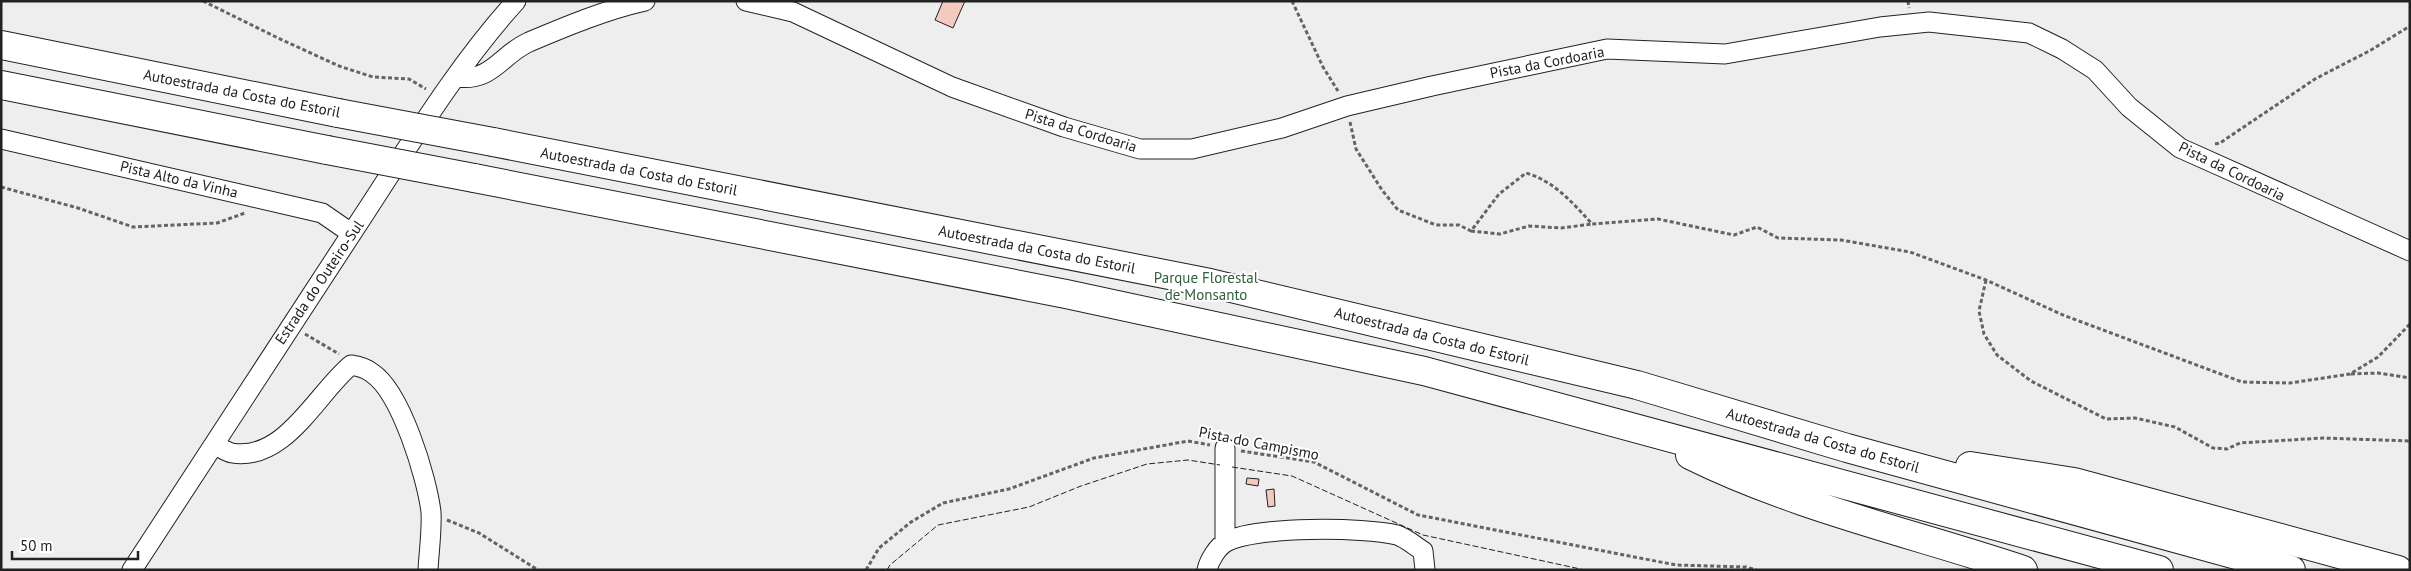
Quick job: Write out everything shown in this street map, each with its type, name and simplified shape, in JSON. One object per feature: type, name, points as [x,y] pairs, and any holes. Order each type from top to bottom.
[{"type":"highway","name":"Autoestrada da Costa do Estoril","points":[[1,45],[338,113],[1210,283],[1637,386],[1847,448],[2291,570]]},
{"type":"highway","points":[[1,85],[1200,322],[1424,371],[2159,570]]},
{"type":"highway","points":[[1638,428],[1733,476],[1838,512],[2023,570]]},
{"type":"highway","points":[[1847,448],[2074,482],[2398,570]]},
{"type":"highway","points":[[1953,514],[2087,570]]},
{"type":"street","name":"Estrada do Outeiro-Sul","points":[[132,570],[290,324],[456,77],[487,33],[516,1]]},
{"type":"street","points":[[456,77],[481,76],[528,43],[615,8],[645,1]]},
{"type":"street","name":"Pista da Cordoaria","points":[[746,1],[793,12],[952,86],[1064,127],[1140,150],[1192,149],[1282,128],[1347,106],[1607,49],[1725,54],[1880,27],[1929,22],[2029,32],[2062,49],[2095,70],[2129,107],[2180,148],[2410,251]]},
{"type":"street","name":"Pista Alto da Vinha","points":[[1,139],[322,213],[352,233]]},
{"type":"street","points":[[214,445],[232,453],[255,451],[269,445],[290,433],[344,370],[351,365],[359,366],[373,373],[386,388],[399,410],[425,478],[431,513],[428,570]]},
{"type":"street","points":[[1225,448],[1225,542]]},
{"type":"street","points":[[1206,570],[1209,561],[1225,542],[1260,533],[1306,530],[1362,530],[1398,536],[1423,551],[1425,570]]},
{"type":"path","points":[[203,1],[339,66],[373,77],[408,79],[426,90]]},
{"type":"path","points":[[1292,1],[1323,67],[1347,106],[1356,149],[1382,190],[1398,210],[1436,224],[1459,226],[1471,232],[1500,234],[1529,226],[1561,228],[1658,219],[1734,235],[1757,227],[1778,238],[1841,240],[1910,252],[1986,280],[2063,315],[2242,382],[2290,383],[2350,374],[2378,373],[2410,378]]},
{"type":"path","points":[[2212,144],[2220,143],[2316,79],[2371,50],[2410,26]]},
{"type":"path","points":[[1471,232],[1499,194],[1526,173],[1542,178],[1570,200],[1592,224]]},
{"type":"path","points":[[1,187],[78,208],[133,227],[217,223],[278,202]]},
{"type":"path","points":[[1986,280],[1979,311],[1984,334],[1996,355],[2032,382],[2106,419],[2135,418],[2175,427],[2213,448],[2227,449],[2240,443],[2323,438],[2410,441]]},
{"type":"path","points":[[290,324],[359,366]]},
{"type":"path","points":[[2350,374],[2378,357],[2410,324]]},
{"type":"path","name":"Pista do Campismo","points":[[866,570],[880,548],[911,522],[943,503],[1009,490],[1094,458],[1188,440],[1225,448],[1314,462],[1418,515],[1676,565],[1746,567],[1756,570]]},
{"type":"path","points":[[431,513],[479,533],[538,570]]},
{"type":"green space","name":"Parque Florestal de Monsanto","points":[[1,1],[2410,1],[2410,570],[1,570]]},
{"type":"building","points":[[943,1],[965,1],[953,28],[935,20]]},
{"type":"building","points":[[1247,478],[1259,479],[1258,486],[1246,484]]},
{"type":"building","points":[[1274,489],[1275,506],[1268,507],[1266,490]]},
{"type":"fence","points":[[887,570],[890,565],[938,525],[1029,507],[1081,486],[1147,464],[1188,460],[1220,465]]},
{"type":"fence","points":[[1232,467],[1292,476],[1423,535],[1585,570]]}]
